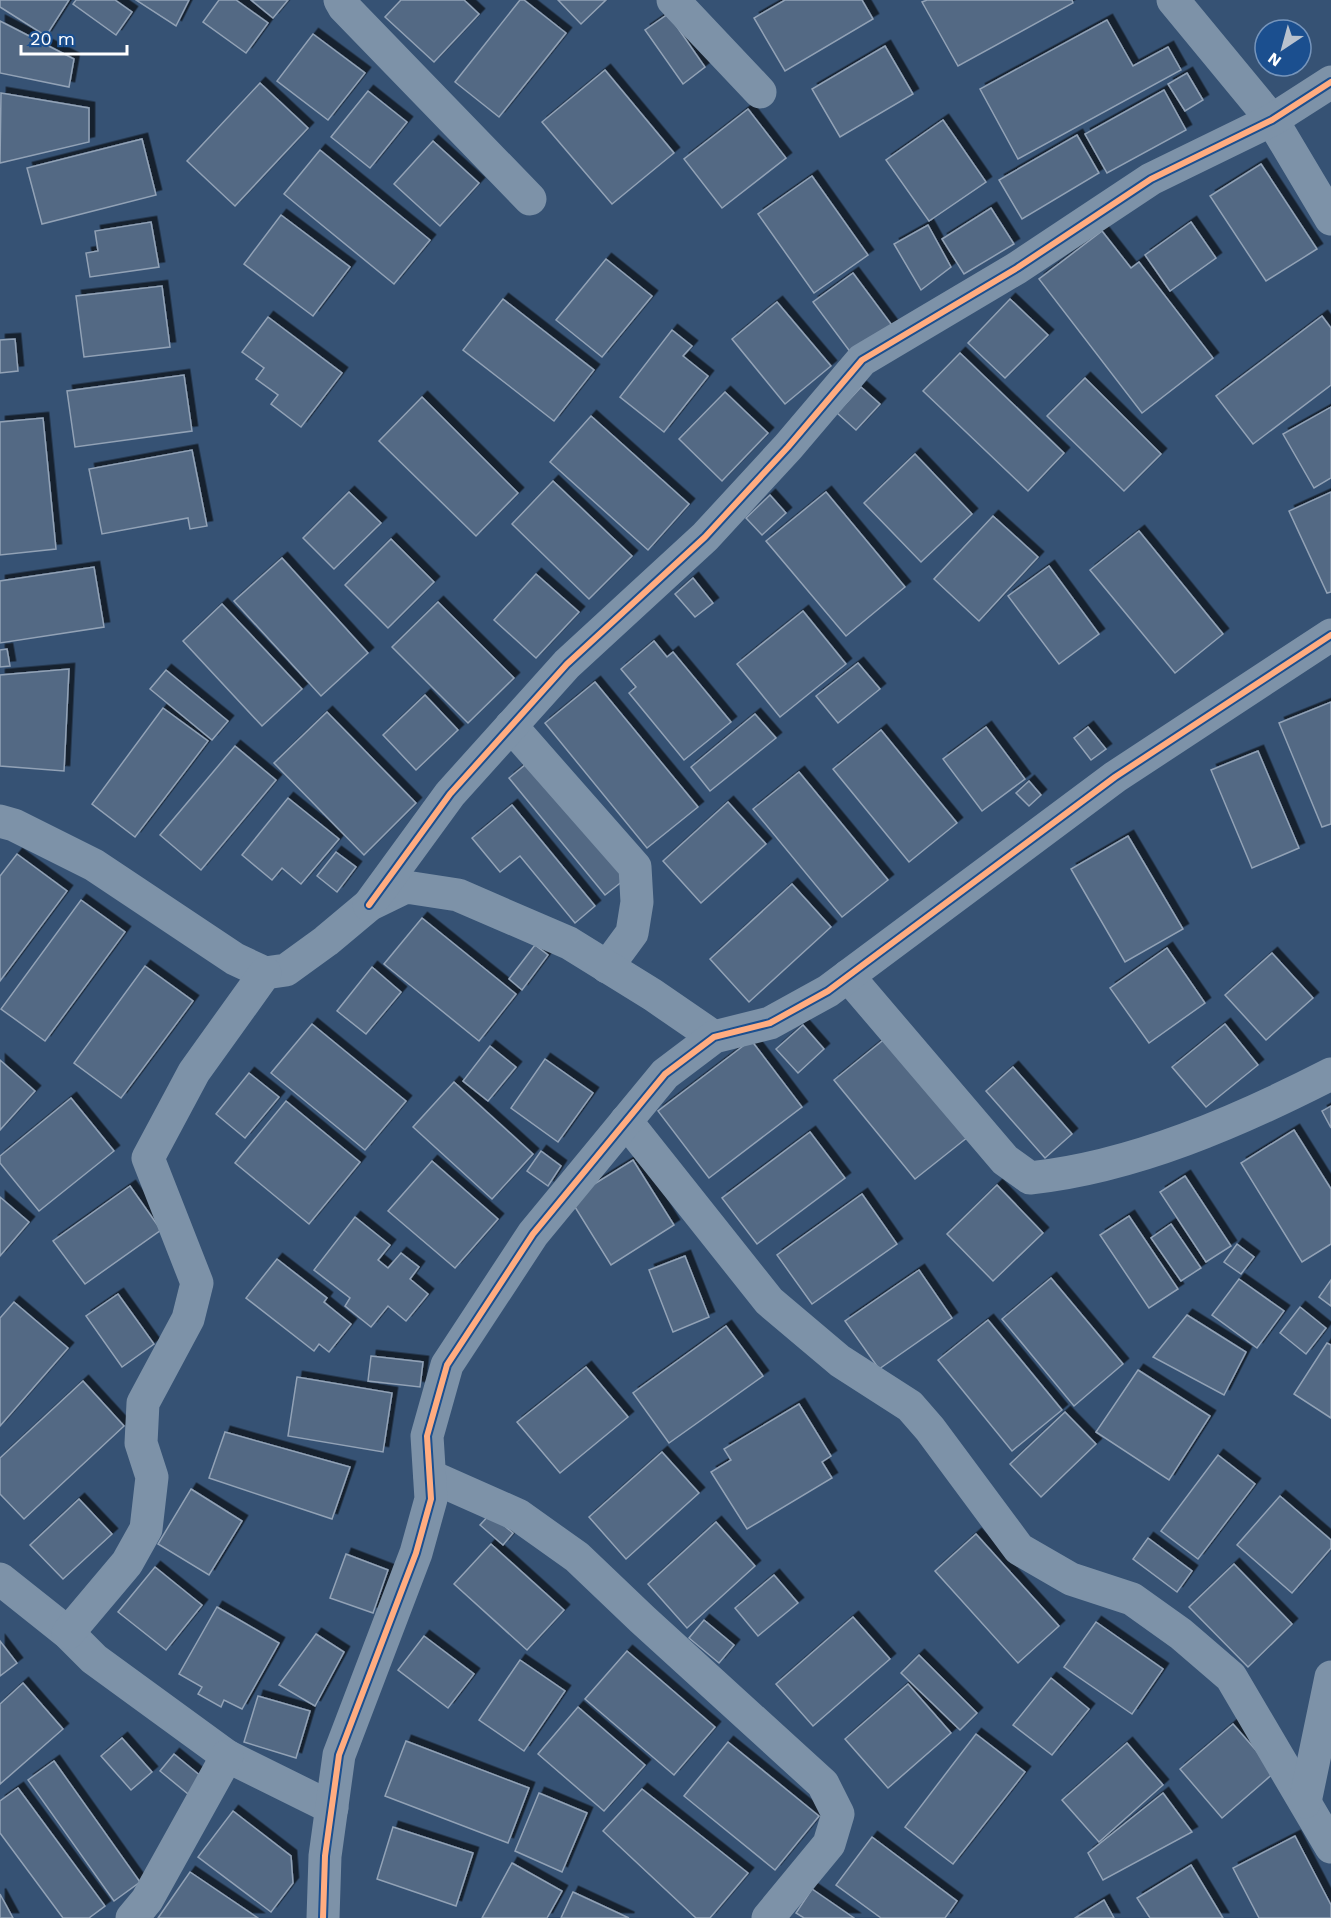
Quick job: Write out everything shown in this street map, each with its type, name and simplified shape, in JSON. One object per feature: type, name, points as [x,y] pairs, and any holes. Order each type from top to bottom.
[{"type":"street","points":[[340,0],[344,7],[530,199]]},
{"type":"street","points":[[673,0],[760,92]]},
{"type":"street","points":[[1173,0],[1272,120],[1331,219]]},
{"type":"street","points":[[369,905],[450,794],[567,664],[705,537],[788,447],[862,360],[1017,268],[1151,179],[1272,120],[1331,82]]},
{"type":"street","points":[[323,1918],[325,1856],[339,1755],[416,1553],[431,1499],[428,1436],[447,1365],[533,1234],[665,1074],[714,1037],[770,1023],[828,991],[1115,777],[1331,635]]},
{"type":"street","points":[[511,726],[635,867],[637,903],[632,933],[607,967]]},
{"type":"street","points":[[0,820],[94,865],[235,959],[265,973],[286,970],[326,941],[369,905],[405,887],[458,895],[568,943],[653,995],[714,1037]]},
{"type":"street","points":[[68,1633],[127,1563],[146,1529],[152,1477],[141,1443],[142,1403],[188,1319],[197,1283],[148,1158],[194,1072],[265,973]]},
{"type":"street","points":[[848,976],[1005,1160],[1030,1178],[1069,1174],[1136,1157],[1268,1106],[1331,1074]]},
{"type":"street","points":[[626,1121],[769,1301],[840,1361],[910,1406],[930,1429],[1019,1549],[1071,1579],[1132,1599],[1181,1634],[1231,1677],[1331,1847]]},
{"type":"street","points":[[430,1476],[518,1515],[577,1557],[823,1784],[838,1814],[829,1844],[768,1918]]},
{"type":"street","points":[[0,1580],[68,1633],[94,1659],[226,1756],[332,1808]]},
{"type":"street","points":[[1305,1802],[1331,1677]]},
{"type":"street","points":[[132,1918],[147,1900],[226,1756]]},
{"type":"building","points":[[0,0],[69,0],[46,36],[0,7]]},
{"type":"building","points":[[76,0],[115,0],[132,12],[116,35],[73,4]]},
{"type":"building","points":[[136,0],[189,0],[176,26]]},
{"type":"building","points":[[219,0],[236,0],[268,23],[246,53],[203,22]]},
{"type":"building","points":[[251,0],[288,0],[273,18]]},
{"type":"building","points":[[401,0],[464,0],[479,14],[434,62],[385,17]]},
{"type":"building","points":[[520,0],[524,0],[566,33],[499,117],[455,82]]},
{"type":"building","points":[[558,0],[606,0],[581,24]]},
{"type":"building","points":[[785,0],[862,0],[873,19],[785,71],[754,18]]},
{"type":"building","points":[[927,0],[1072,0],[1073,3],[958,66],[922,2]]},
{"type":"building","points":[[668,14],[705,67],[683,84],[645,30]]},
{"type":"building","points":[[1107,20],[1133,66],[1168,47],[1181,70],[1018,159],[980,89]]},
{"type":"building","points":[[0,21],[74,59],[69,87],[0,73]]},
{"type":"building","points":[[313,34],[365,73],[328,120],[277,81]]},
{"type":"building","points":[[885,46],[913,94],[840,137],[812,89]]},
{"type":"building","points":[[605,70],[674,153],[612,204],[542,122]]},
{"type":"building","points":[[1187,73],[1203,100],[1185,111],[1168,84]]},
{"type":"building","points":[[260,83],[308,128],[235,206],[187,161]]},
{"type":"building","points":[[1164,90],[1186,130],[1107,173],[1085,134]]},
{"type":"building","points":[[368,91],[407,122],[370,168],[331,137]]},
{"type":"building","points":[[1,93],[89,108],[89,142],[0,163]]},
{"type":"building","points":[[748,109],[786,158],[722,208],[684,159]]},
{"type":"building","points":[[943,120],[986,182],[929,221],[886,160]]},
{"type":"building","points":[[1077,135],[1099,173],[1022,219],[999,180]]},
{"type":"building","points":[[142,139],[156,195],[42,224],[27,168]]},
{"type":"building","points":[[433,141],[479,183],[440,226],[394,184]]},
{"type":"building","points":[[320,150],[430,240],[394,284],[284,194]]},
{"type":"building","points":[[1261,164],[1317,249],[1266,281],[1210,196]]},
{"type":"building","points":[[812,176],[868,255],[814,293],[758,214]]},
{"type":"building","points":[[991,208],[1014,244],[964,274],[942,239]]},
{"type":"building","points":[[281,215],[350,267],[313,316],[244,264]]},
{"type":"building","points":[[151,222],[159,267],[90,277],[86,253],[98,251],[95,231]]},
{"type":"building","points":[[1191,222],[1216,258],[1170,291],[1145,255]]},
{"type":"building","points":[[928,225],[951,267],[921,290],[894,244]]},
{"type":"building","points":[[1102,231],[1131,268],[1139,262],[1213,358],[1142,413],[1039,279]]},
{"type":"building","points":[[606,259],[652,296],[602,357],[556,320]]},
{"type":"building","points":[[853,273],[894,328],[854,357],[813,302]]},
{"type":"building","points":[[162,286],[170,347],[84,357],[76,296]]},
{"type":"building","points":[[503,299],[594,370],[554,421],[463,350]]},
{"type":"building","points":[[1010,299],[1048,335],[1005,378],[968,343]]},
{"type":"building","points":[[777,302],[831,366],[785,404],[732,339]]},
{"type":"building","points":[[1322,316],[1331,328],[1331,385],[1253,444],[1216,396]]},
{"type":"building","points":[[268,317],[342,373],[301,427],[271,404],[278,395],[256,379],[264,368],[242,352]]},
{"type":"building","points":[[672,330],[692,346],[683,356],[708,376],[664,432],[620,397]]},
{"type":"building","points":[[15,339],[18,371],[0,373],[0,340]]},
{"type":"building","points":[[960,353],[1064,453],[1028,491],[923,391]]},
{"type":"building","points":[[184,375],[192,431],[75,447],[67,391]]},
{"type":"building","points":[[1085,378],[1161,454],[1124,491],[1047,416]]},
{"type":"building","points":[[861,387],[880,404],[856,430],[837,413]]},
{"type":"building","points":[[725,392],[768,433],[722,481],[679,439]]},
{"type":"building","points":[[422,397],[518,493],[476,536],[379,441]]},
{"type":"building","points":[[1331,407],[1331,478],[1314,488],[1283,434]]},
{"type":"building","points":[[591,416],[689,504],[648,550],[550,462]]},
{"type":"building","points":[[43,418],[56,549],[0,555],[0,422]]},
{"type":"building","points":[[192,450],[207,526],[190,529],[188,518],[102,534],[89,469]]},
{"type":"building","points":[[915,454],[972,514],[921,562],[864,503]]},
{"type":"building","points":[[553,481],[632,556],[589,599],[512,524]]},
{"type":"building","points":[[349,492],[381,523],[334,569],[303,538]]},
{"type":"building","points":[[826,492],[905,587],[846,636],[766,541]]},
{"type":"building","points":[[1331,492],[1331,592],[1327,593],[1289,511]]},
{"type":"building","points":[[770,495],[786,513],[762,535],[746,518]]},
{"type":"building","points":[[993,516],[1038,557],[979,621],[934,579]]},
{"type":"building","points":[[1139,531],[1223,634],[1175,673],[1090,570]]},
{"type":"building","points":[[391,539],[434,582],[388,628],[345,585]]},
{"type":"building","points":[[282,558],[368,653],[321,696],[234,601]]},
{"type":"building","points":[[1049,566],[1099,634],[1059,664],[1008,596]]},
{"type":"building","points":[[94,567],[104,627],[0,643],[0,581]]},
{"type":"building","points":[[536,574],[579,612],[536,658],[494,620]]},
{"type":"building","points":[[693,578],[713,603],[695,617],[675,594]]},
{"type":"building","points":[[438,602],[514,678],[468,723],[392,647]]},
{"type":"building","points":[[222,604],[302,689],[262,726],[183,641]]},
{"type":"building","points":[[803,611],[846,664],[780,717],[737,664]]},
{"type":"building","points":[[654,641],[667,657],[673,652],[731,722],[684,760],[629,693],[636,687],[621,669]]},
{"type":"building","points":[[7,649],[10,666],[0,667],[0,650]]},
{"type":"building","points":[[858,663],[880,689],[838,723],[816,696]]},
{"type":"building","points":[[69,669],[64,771],[0,766],[0,675]]},
{"type":"building","points":[[166,670],[228,721],[212,740],[150,689]]},
{"type":"building","points":[[595,682],[698,807],[647,848],[545,723]]},
{"type":"building","points":[[425,695],[458,730],[416,770],[383,735]]},
{"type":"building","points":[[1331,702],[1331,824],[1322,827],[1279,723]]},
{"type":"building","points":[[163,708],[208,741],[135,837],[92,804]]},
{"type":"building","points":[[327,712],[416,803],[364,855],[274,763]]},
{"type":"building","points":[[755,714],[776,738],[710,791],[691,767]]},
{"type":"building","points":[[986,727],[1025,779],[982,811],[943,759]]},
{"type":"building","points":[[1088,727],[1106,749],[1091,760],[1074,738]]},
{"type":"building","points":[[881,730],[957,823],[909,862],[833,769]]},
{"type":"building","points":[[235,746],[276,780],[201,870],[160,835]]},
{"type":"building","points":[[1258,751],[1299,848],[1252,868],[1211,770]]},
{"type":"building","points":[[531,760],[628,877],[605,895],[509,778]]},
{"type":"building","points":[[799,772],[888,880],[842,917],[753,809]]},
{"type":"building","points":[[1029,781],[1041,795],[1029,806],[1016,793]]},
{"type":"building","points":[[288,798],[339,839],[301,884],[282,868],[272,880],[242,855]]},
{"type":"building","points":[[728,802],[766,844],[701,903],[663,861]]},
{"type":"building","points":[[512,805],[595,906],[575,923],[520,856],[500,872],[472,838]]},
{"type":"building","points":[[1128,836],[1183,929],[1125,962],[1071,869]]},
{"type":"building","points":[[336,852],[356,867],[337,892],[317,876]]},
{"type":"building","points":[[17,854],[67,891],[0,981],[0,876]]},
{"type":"building","points":[[792,884],[831,927],[749,1002],[710,959]]},
{"type":"building","points":[[81,900],[125,932],[45,1041],[1,1009]]},
{"type":"building","points":[[422,918],[516,994],[479,1041],[384,964]]},
{"type":"building","points":[[535,945],[548,955],[522,990],[509,979]]},
{"type":"building","points":[[1167,948],[1205,1003],[1149,1043],[1110,988]]},
{"type":"building","points":[[1272,953],[1313,998],[1266,1040],[1225,995]]},
{"type":"building","points":[[145,966],[193,1001],[121,1098],[74,1063]]},
{"type":"building","points":[[372,967],[401,992],[366,1034],[337,1011]]},
{"type":"building","points":[[312,1024],[406,1101],[365,1150],[271,1073]]},
{"type":"building","points":[[1225,1024],[1258,1065],[1206,1107],[1172,1067]]},
{"type":"building","points":[[803,1025],[824,1049],[798,1073],[776,1049]]},
{"type":"building","points":[[887,1037],[968,1137],[915,1179],[834,1080]]},
{"type":"building","points":[[751,1040],[802,1107],[709,1178],[658,1111]]},
{"type":"building","points":[[490,1046],[516,1067],[488,1101],[463,1081]]},
{"type":"building","points":[[545,1059],[593,1093],[558,1142],[511,1108]]},
{"type":"building","points":[[0,1060],[35,1091],[0,1130]]},
{"type":"building","points":[[1013,1067],[1072,1134],[1045,1158],[986,1091]]},
{"type":"building","points":[[249,1073],[279,1097],[245,1138],[216,1114]]},
{"type":"building","points":[[454,1082],[533,1154],[492,1199],[413,1127]]},
{"type":"building","points":[[71,1098],[114,1151],[39,1211],[0,1163],[0,1156]]},
{"type":"building","points":[[286,1101],[360,1162],[309,1224],[235,1163]]},
{"type":"building","points":[[1331,1106],[1331,1128],[1322,1111]]},
{"type":"building","points":[[1294,1130],[1331,1189],[1331,1244],[1302,1262],[1241,1163]]},
{"type":"building","points":[[810,1132],[845,1178],[757,1244],[722,1198]]},
{"type":"building","points":[[541,1151],[561,1166],[548,1186],[527,1171]]},
{"type":"building","points":[[633,1160],[674,1225],[611,1265],[570,1199]]},
{"type":"building","points":[[432,1161],[498,1219],[455,1268],[388,1211]]},
{"type":"building","points":[[1185,1176],[1231,1246],[1206,1262],[1160,1192]]},
{"type":"building","points":[[997,1185],[1043,1233],[993,1281],[947,1234]]},
{"type":"building","points":[[130,1186],[161,1230],[85,1284],[53,1241]]},
{"type":"building","points":[[862,1194],[897,1244],[812,1304],[777,1255]]},
{"type":"building","points":[[0,1197],[29,1222],[0,1256]]},
{"type":"building","points":[[1129,1216],[1178,1289],[1149,1308],[1100,1235]]},
{"type":"building","points":[[355,1217],[390,1245],[378,1260],[388,1268],[401,1253],[419,1267],[410,1279],[428,1294],[406,1321],[388,1306],[371,1327],[345,1306],[350,1298],[314,1270]]},
{"type":"building","points":[[1171,1224],[1201,1268],[1181,1281],[1151,1238]]},
{"type":"building","points":[[1237,1244],[1254,1257],[1241,1274],[1224,1262]]},
{"type":"building","points":[[685,1256],[709,1317],[673,1332],[649,1270]]},
{"type":"building","points":[[277,1259],[327,1298],[324,1302],[351,1324],[329,1352],[319,1344],[314,1351],[246,1298]]},
{"type":"building","points":[[919,1270],[952,1318],[879,1369],[845,1321]]},
{"type":"building","points":[[1051,1278],[1123,1364],[1074,1406],[1002,1319]]},
{"type":"building","points":[[1239,1279],[1284,1311],[1257,1348],[1212,1315]]},
{"type":"building","points":[[1331,1280],[1331,1306],[1319,1297]]},
{"type":"building","points":[[118,1294],[154,1344],[122,1367],[86,1316]]},
{"type":"building","points":[[14,1302],[68,1348],[0,1426],[0,1318]]},
{"type":"building","points":[[1300,1307],[1326,1328],[1306,1354],[1280,1333]]},
{"type":"building","points":[[1187,1315],[1246,1352],[1224,1395],[1153,1357]]},
{"type":"building","points":[[988,1320],[1062,1410],[1012,1451],[938,1360]]},
{"type":"building","points":[[726,1326],[763,1376],[669,1443],[633,1393]]},
{"type":"building","points":[[1327,1343],[1331,1345],[1331,1418],[1294,1394]]},
{"type":"building","points":[[371,1356],[423,1362],[420,1387],[368,1381]]},
{"type":"building","points":[[586,1367],[628,1417],[560,1473],[517,1422]]},
{"type":"building","points":[[1138,1370],[1210,1416],[1169,1480],[1096,1432]]},
{"type":"building","points":[[297,1377],[392,1393],[383,1452],[288,1436]]},
{"type":"building","points":[[83,1381],[124,1426],[24,1519],[0,1494],[0,1458]]},
{"type":"building","points":[[799,1404],[831,1456],[822,1462],[832,1478],[747,1529],[711,1472],[731,1460],[724,1449]]},
{"type":"building","points":[[1065,1412],[1096,1444],[1041,1497],[1010,1464]]},
{"type":"building","points":[[225,1432],[350,1467],[332,1519],[209,1478]]},
{"type":"building","points":[[662,1452],[699,1493],[626,1559],[589,1517]]},
{"type":"building","points":[[1218,1455],[1255,1484],[1198,1559],[1161,1531]]},
{"type":"building","points":[[191,1489],[242,1521],[209,1575],[158,1544]]},
{"type":"building","points":[[1280,1496],[1331,1540],[1331,1548],[1292,1593],[1237,1545]]},
{"type":"building","points":[[79,1499],[112,1534],[63,1579],[30,1545]]},
{"type":"building","points":[[490,1514],[513,1533],[503,1545],[480,1525]]},
{"type":"building","points":[[716,1522],[755,1566],[687,1628],[648,1584]]},
{"type":"building","points":[[976,1534],[1059,1626],[1018,1663],[935,1571]]},
{"type":"building","points":[[1148,1538],[1192,1571],[1177,1592],[1133,1559]]},
{"type":"building","points":[[491,1544],[564,1610],[527,1650],[454,1584]]},
{"type":"building","points":[[346,1554],[388,1570],[373,1613],[330,1598]]},
{"type":"building","points":[[1234,1564],[1292,1624],[1248,1667],[1189,1607]]},
{"type":"building","points":[[155,1567],[202,1605],[166,1650],[118,1612]]},
{"type":"building","points":[[774,1575],[798,1603],[758,1636],[735,1608]]},
{"type":"building","points":[[217,1607],[279,1643],[242,1709],[224,1700],[221,1707],[198,1694],[202,1687],[179,1674]]},
{"type":"building","points":[[853,1617],[890,1659],[813,1726],[776,1684]]},
{"type":"building","points":[[704,1620],[734,1645],[719,1663],[689,1638]]},
{"type":"building","points":[[1096,1622],[1163,1669],[1132,1714],[1064,1667]]},
{"type":"building","points":[[316,1634],[344,1652],[315,1706],[279,1685]]},
{"type":"building","points":[[424,1636],[474,1674],[448,1708],[398,1670]]},
{"type":"building","points":[[0,1641],[17,1663],[0,1676]]},
{"type":"building","points":[[627,1651],[715,1727],[674,1775],[585,1699]]},
{"type":"building","points":[[919,1655],[977,1713],[960,1730],[901,1673]]},
{"type":"building","points":[[520,1660],[565,1691],[524,1751],[479,1720]]},
{"type":"building","points":[[1051,1678],[1089,1709],[1052,1755],[1013,1725]]},
{"type":"building","points":[[23,1683],[63,1729],[0,1784],[0,1704]]},
{"type":"building","points":[[908,1684],[951,1733],[888,1788],[845,1739]]},
{"type":"building","points":[[258,1696],[310,1711],[296,1758],[244,1742]]},
{"type":"building","points":[[578,1707],[645,1765],[604,1811],[538,1754]]},
{"type":"building","points":[[1233,1724],[1275,1772],[1222,1818],[1180,1769]]},
{"type":"building","points":[[976,1734],[1025,1772],[953,1864],[905,1827]]},
{"type":"building","points":[[122,1738],[152,1772],[131,1790],[101,1756]]},
{"type":"building","points":[[406,1741],[529,1788],[508,1843],[385,1796]]},
{"type":"building","points":[[728,1742],[819,1816],[775,1870],[684,1796]]},
{"type":"building","points":[[1127,1743],[1163,1785],[1099,1842],[1062,1800]]},
{"type":"building","points":[[174,1754],[202,1777],[188,1794],[160,1771]]},
{"type":"building","points":[[54,1761],[140,1882],[114,1901],[28,1780]]},
{"type":"building","points":[[18,1788],[105,1906],[89,1918],[63,1918],[0,1833],[0,1801]]},
{"type":"building","points":[[642,1789],[748,1873],[710,1918],[696,1918],[603,1831]]},
{"type":"building","points":[[539,1793],[587,1813],[562,1872],[515,1851]]},
{"type":"building","points":[[1163,1793],[1192,1832],[1103,1880],[1088,1853]]},
{"type":"building","points":[[233,1811],[291,1856],[293,1883],[271,1912],[198,1857]]},
{"type":"building","points":[[393,1827],[473,1853],[456,1906],[377,1879]]},
{"type":"building","points":[[1295,1836],[1331,1905],[1331,1918],[1259,1918],[1233,1868]]},
{"type":"building","points":[[872,1837],[957,1901],[945,1918],[881,1918],[836,1885]]},
{"type":"building","points":[[512,1863],[562,1891],[547,1918],[482,1918]]},
{"type":"building","points":[[1191,1865],[1223,1918],[1150,1918],[1137,1898]]},
{"type":"building","points":[[190,1872],[258,1918],[158,1918]]},
{"type":"building","points":[[812,1889],[854,1918],[804,1918],[796,1913]]},
{"type":"building","points":[[573,1892],[629,1918],[561,1918]]},
{"type":"building","points":[[0,1894],[13,1918],[0,1918]]},
{"type":"building","points":[[1104,1900],[1114,1918],[1075,1918]]},
{"type":"cycle path","points":[[369,905],[450,794],[567,664],[705,537],[788,447],[862,360],[1017,268],[1151,179],[1272,120],[1331,82]]},
{"type":"cycle path","points":[[323,1918],[325,1856],[339,1755],[416,1553],[431,1499],[427,1436],[447,1365],[533,1234],[665,1074],[714,1037],[770,1023],[828,991],[1115,777],[1331,635]]}]
